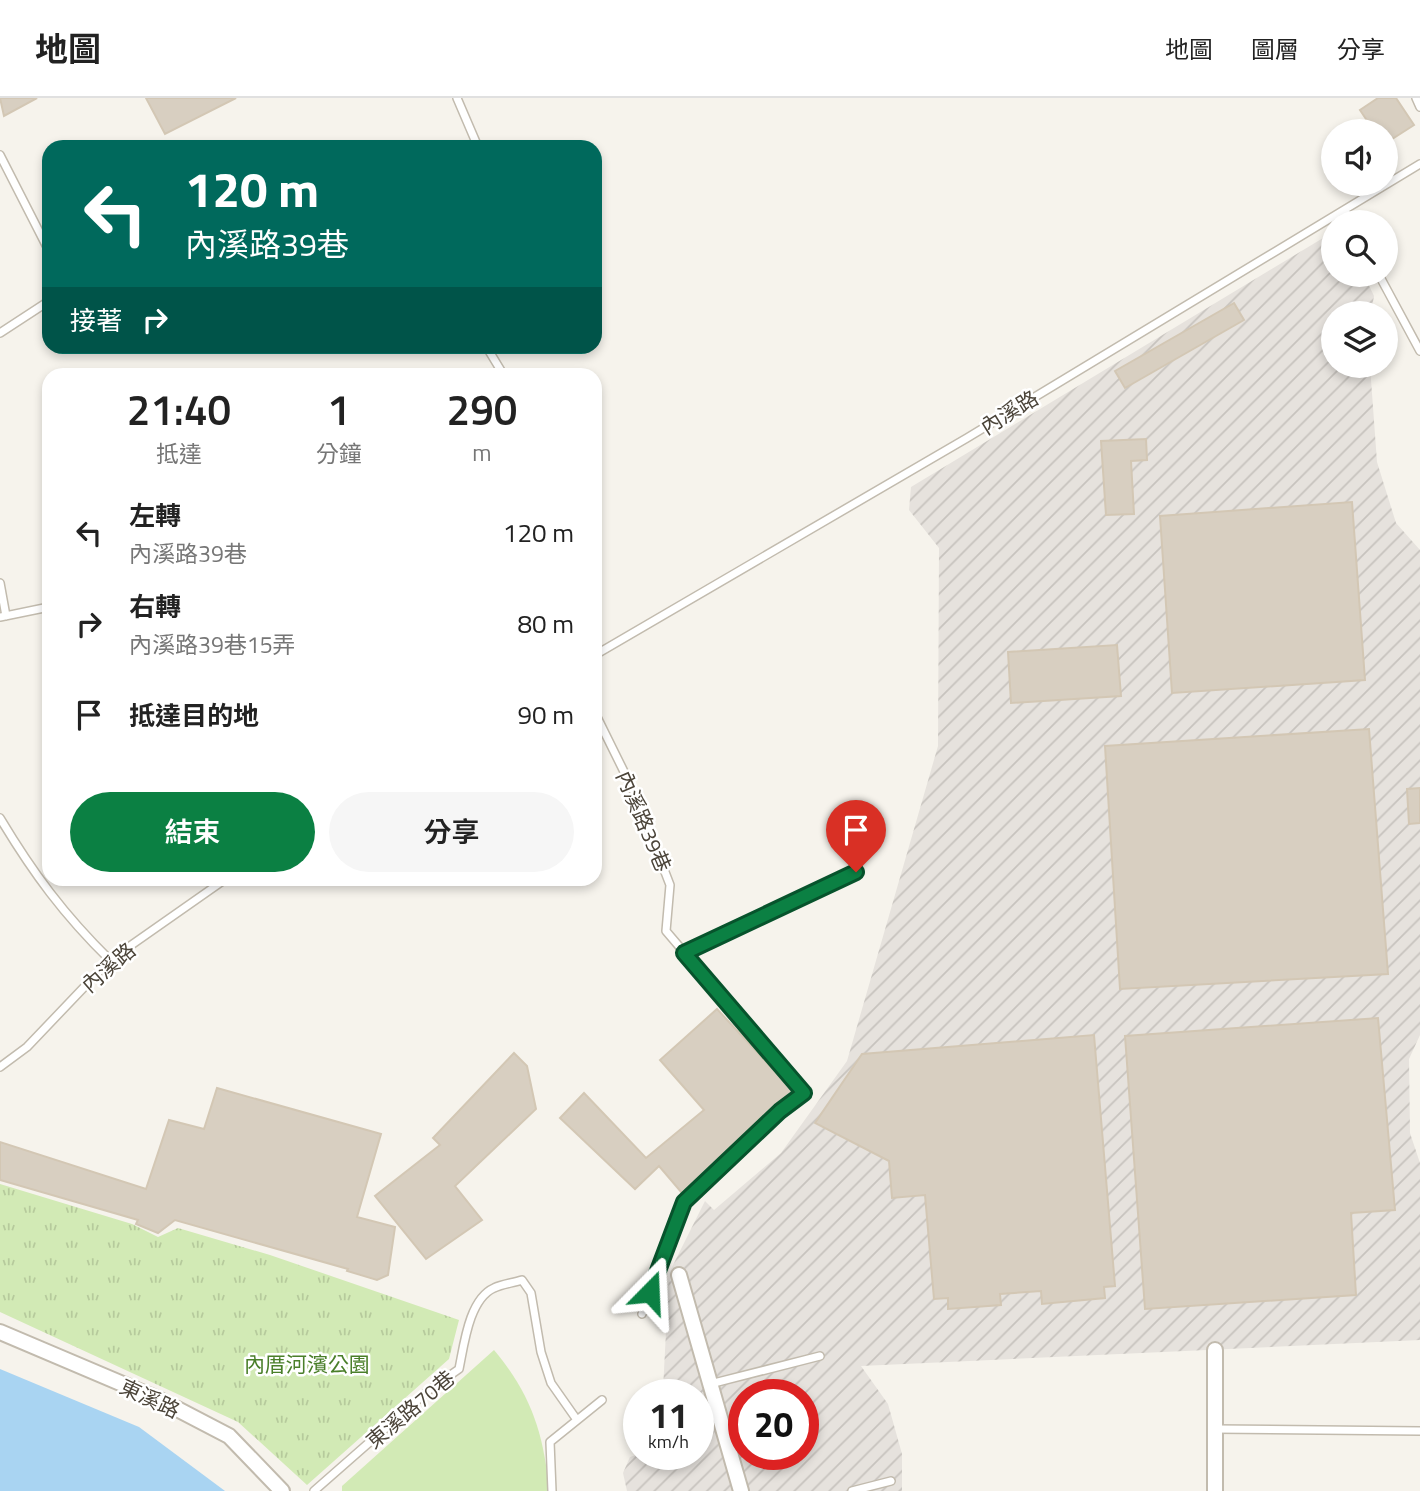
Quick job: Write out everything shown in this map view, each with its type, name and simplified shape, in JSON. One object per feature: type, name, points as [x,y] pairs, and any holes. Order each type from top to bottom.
[{"type":"street","points":[[679,1275],[709,1379]]},
{"type":"street","name":"東溪路","points":[[0,1332],[158,1399],[229,1436],[282,1491]]},
{"type":"street","points":[[1215,1350],[1215,1491]]},
{"type":"street","points":[[714,1398],[741,1491]]},
{"type":"lane","points":[[457,98],[462,104],[475,140]]},
{"type":"lane","points":[[1416,98],[1420,107]]},
{"type":"lane","points":[[0,155],[42,237]]},
{"type":"lane","name":"內溪路","points":[[1345,210],[1420,164]]},
{"type":"lane","name":"內溪路","points":[[602,651],[967,438],[1321,224]]},
{"type":"lane","points":[[1385,287],[1420,351]]},
{"type":"lane","points":[[0,332],[42,305]]},
{"type":"lane","points":[[0,583],[3,617],[42,609]]},
{"type":"lane","name":"內溪路39巷","points":[[602,727],[635,794],[670,885],[666,931],[804,1093],[780,1111],[684,1202],[642,1314]]},
{"type":"lane","points":[[0,818],[42,885]]},
{"type":"lane","points":[[684,953],[856,872]]},
{"type":"lane","points":[[42,886],[110,960]]},
{"type":"lane","name":"內溪路","points":[[0,1067],[27,1047],[110,960],[216,886]]},
{"type":"lane","name":"東溪路70巷","points":[[314,1491],[429,1390],[459,1369],[464,1342],[482,1296],[494,1288],[522,1280],[527,1284],[551,1383],[577,1420]]},
{"type":"lane","points":[[714,1383],[820,1356]]},
{"type":"lane","points":[[552,1491],[550,1441],[602,1400]]},
{"type":"lane","points":[[1215,1429],[1420,1431]]},
{"type":"lane","points":[[852,1491],[891,1481]]},
{"type":"shaded area","points":[[1321,239],[1321,287],[1370,287],[1373,301],[1321,301],[1321,378],[1371,378],[1377,462],[1396,523],[1420,550],[1420,1035],[1409,1059],[1410,1133],[1420,1163],[1420,1340],[861,1366],[888,1404],[902,1454],[902,1491],[627,1491],[624,1470],[714,1470],[714,1379],[664,1379],[669,1273],[705,1201],[714,1210],[781,1153],[847,1061],[938,746],[939,548],[909,510],[911,487]]},
{"type":"green space","name":"內厝河濱公園","points":[[0,1184],[132,1224],[158,1237],[178,1228],[270,1255],[459,1320],[449,1359],[307,1485],[238,1422],[0,1312]]},
{"type":"green space","points":[[494,1350],[518,1383],[534,1416],[544,1451],[549,1491],[342,1491],[342,1486]]},
{"type":"water","points":[[0,1369],[139,1427],[225,1491],[0,1491]]},
{"type":"building","points":[[0,98],[37,98],[4,116]]},
{"type":"building","points":[[146,98],[236,98],[165,134]]},
{"type":"building","points":[[1378,98],[1396,98],[1414,125],[1398,135],[1398,119],[1366,119],[1360,110]]},
{"type":"building","points":[[1234,303],[1244,320],[1125,388],[1115,371]]},
{"type":"building","points":[[1146,439],[1147,460],[1131,461],[1134,514],[1106,515],[1101,441]]},
{"type":"building","points":[[1352,502],[1365,680],[1172,693],[1160,516]]},
{"type":"building","points":[[1117,645],[1121,696],[1011,703],[1008,652]]},
{"type":"building","points":[[1369,729],[1388,974],[1120,989],[1105,746]]},
{"type":"building","points":[[1420,788],[1420,823],[1409,824],[1407,789]]},
{"type":"building","points":[[717,1009],[794,1092],[682,1193],[659,1166],[635,1189],[560,1118],[584,1093],[646,1158],[704,1110],[660,1060]]},
{"type":"building","points":[[1378,1018],[1395,1210],[1351,1213],[1356,1295],[1145,1309],[1125,1036]]},
{"type":"building","points":[[1094,1035],[1115,1286],[1104,1287],[1105,1298],[1042,1304],[1041,1291],[1000,1294],[1001,1305],[948,1309],[948,1298],[934,1299],[925,1195],[892,1198],[889,1161],[815,1123],[862,1054]]},
{"type":"building","points":[[514,1053],[527,1066],[536,1109],[455,1186],[482,1220],[426,1259],[375,1196],[440,1145],[433,1138]]},
{"type":"building","points":[[217,1088],[381,1134],[357,1217],[395,1227],[388,1275],[377,1280],[347,1271],[348,1269],[175,1220],[158,1233],[136,1224],[138,1220],[0,1180],[0,1142],[146,1189],[169,1120],[204,1129]]},
{"type":"route","points":[[650,1292],[684,1202],[780,1111],[804,1093],[684,953],[856,872]]}]
